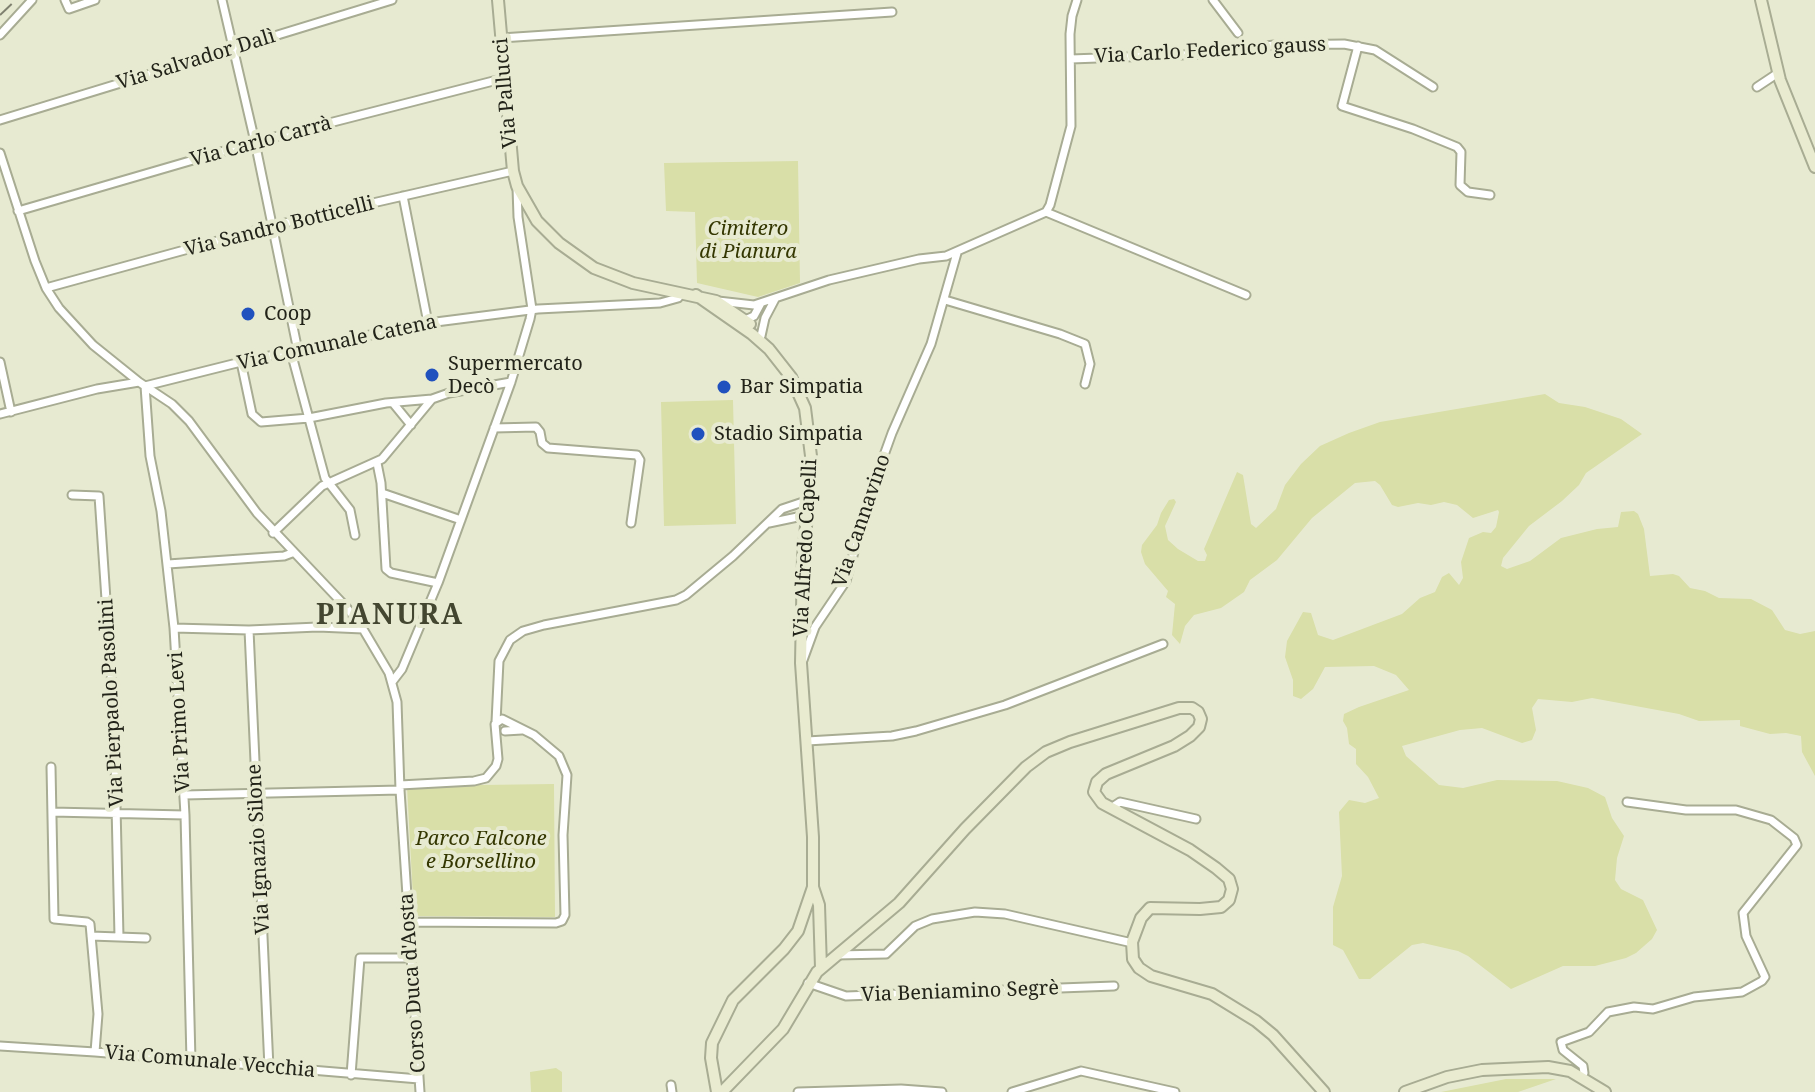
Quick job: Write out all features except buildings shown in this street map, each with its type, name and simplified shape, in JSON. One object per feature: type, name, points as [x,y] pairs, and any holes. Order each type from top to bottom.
[{"type":"street","points":[[0,35],[32,0]]},
{"type":"street","points":[[65,0],[69,9],[95,0]]},
{"type":"street","points":[[222,0],[255,142],[309,418],[328,483],[350,510],[355,535]]},
{"type":"street","name":"Via Salvador Dalì","points":[[0,120],[392,0]]},
{"type":"street","name":"Via Pallucci","points":[[498,0],[518,217],[532,309]]},
{"type":"street","points":[[715,304],[751,306],[829,280],[957,253],[1046,212],[1071,126],[1072,16],[1077,0]]},
{"type":"street","points":[[1213,0],[1238,33]]},
{"type":"street","points":[[1761,0],[1778,73],[1815,167]]},
{"type":"street","points":[[501,38],[892,12]]},
{"type":"street","name":"Via Carlo Federico gauss","points":[[1071,59],[1206,54],[1274,45],[1327,43],[1375,50],[1433,87]]},
{"type":"street","points":[[1358,46],[1342,106],[1457,147],[1461,152],[1460,185],[1468,192],[1490,195]]},
{"type":"street","points":[[1757,87],[1778,73]]},
{"type":"street","name":"Via Carlo Carrà","points":[[18,211],[255,142],[505,78]]},
{"type":"street","points":[[0,153],[46,288],[76,329],[142,384],[172,404],[189,421],[273,533],[338,597],[363,629],[392,682],[402,669],[438,583],[511,382],[532,309]]},
{"type":"street","name":"Via Sandro Botticelli","points":[[46,288],[272,226],[513,171]]},
{"type":"street","name":"Via Pallucci","points":[[517,186],[528,206]]},
{"type":"street","points":[[403,196],[428,323]]},
{"type":"street","points":[[518,217],[528,206]]},
{"type":"street","name":"Via Alfredo Capelli","points":[[528,206],[545,232],[594,268],[633,283],[696,295],[745,320],[791,377],[805,408],[812,464],[803,557],[801,663]]},
{"type":"street","points":[[1046,212],[1246,295]]},
{"type":"street","name":"Via Cannavino","points":[[821,968],[819,905],[813,887],[813,837],[801,663],[815,627],[846,581],[870,494],[892,433],[931,344],[957,253]]},
{"type":"street","name":"Via Comunale Catena","points":[[0,414],[97,389],[142,384],[428,323],[532,309],[660,303],[678,298],[682,293]]},
{"type":"street","points":[[760,338],[765,318],[776,298]]},
{"type":"street","points":[[945,300],[1085,344],[1090,364],[1085,384]]},
{"type":"street","points":[[745,320],[754,316],[761,303]]},
{"type":"street","name":"Via Alfredo Capelli","points":[[715,304],[760,338]]},
{"type":"street","points":[[745,320],[751,306]]},
{"type":"street","points":[[0,362],[11,412]]},
{"type":"street","points":[[241,362],[252,414],[264,422],[432,399],[511,382]]},
{"type":"street","name":"Via Primo Levi","points":[[142,384],[174,628],[185,815],[191,1061]]},
{"type":"street","points":[[273,533],[320,487],[377,463],[396,445],[432,399]]},
{"type":"street","points":[[393,403],[411,425]]},
{"type":"street","points":[[494,428],[536,427],[542,443],[548,448],[637,455],[640,460],[631,523]]},
{"type":"street","points":[[377,463],[382,493],[386,569],[391,573],[438,583]]},
{"type":"street","points":[[382,493],[461,520]]},
{"type":"street","name":"Via Pierpaolo Pasolini","points":[[72,495],[99,496],[112,676],[119,937]]},
{"type":"street","points":[[184,795],[400,787],[486,778],[492,773],[498,759],[501,723],[499,661],[510,640],[523,631],[544,625],[676,600],[693,589],[782,509],[809,500]]},
{"type":"street","points":[[767,524],[807,515]]},
{"type":"street","points":[[168,564],[292,553]]},
{"type":"street","points":[[174,628],[363,629]]},
{"type":"street","name":"Via Ignazio Silone","points":[[249,630],[269,1068]]},
{"type":"street","points":[[807,741],[884,737],[916,731],[1005,705],[1163,644]]},
{"type":"street","name":"Corso Duca d'Aosta","points":[[392,682],[397,702],[420,1092]]},
{"type":"street","points":[[719,1092],[783,1029],[808,983],[821,968],[885,916],[1026,767],[1046,752],[1070,742],[1179,708],[1192,708],[1198,712],[1201,724],[1190,736],[1174,746],[1106,774],[1097,782],[1094,792],[1102,803],[1203,859],[1229,879],[1232,889],[1229,900],[1221,907],[1159,907],[1147,911],[1132,942],[1133,959],[1151,976],[1212,994],[1256,1021],[1273,1035],[1324,1092]]},
{"type":"street","points":[[410,922],[558,923],[565,915],[563,835],[567,771],[559,756],[528,731],[501,723]]},
{"type":"street","points":[[51,767],[54,919],[88,922],[98,1014],[95,1052]]},
{"type":"street","points":[[1111,808],[1120,802],[1196,819]]},
{"type":"street","points":[[1581,1076],[1583,1066],[1563,1050],[1561,1042],[1589,1032],[1608,1012],[1634,1007],[1653,1009],[1694,997],[1742,992],[1762,981],[1765,977],[1746,936],[1743,913],[1797,845],[1794,838],[1771,820],[1736,810],[1686,810],[1627,802]]},
{"type":"street","points":[[52,812],[185,815]]},
{"type":"street","name":"Via Cannavino","points":[[719,1092],[711,1058],[712,1043],[733,1000],[798,931],[813,887]]},
{"type":"street","points":[[836,955],[886,954],[915,926],[932,919],[975,912],[1005,914],[1128,942]]},
{"type":"street","points":[[91,936],[146,938]]},
{"type":"street","points":[[351,1075],[360,958],[412,958]]},
{"type":"street","name":"Via Beniamino Segrè","points":[[808,983],[846,996],[1114,986]]},
{"type":"street","name":"Via Comunale Vecchia","points":[[0,1046],[419,1079]]},
{"type":"street","points":[[1405,1092],[1447,1077],[1482,1070],[1548,1067],[1581,1076],[1605,1092]]},
{"type":"street","points":[[1012,1092],[1081,1071],[1175,1092]]},
{"type":"street","points":[[798,1092],[901,1089],[942,1092]]},
{"type":"green space","name":"Cimitero di Pianura","points":[[798,161],[800,283],[758,297],[697,283],[695,212],[666,211],[664,163]]},
{"type":"green space","points":[[1545,394],[1559,403],[1585,407],[1621,419],[1642,434],[1586,473],[1579,485],[1562,501],[1529,526],[1503,558],[1501,566],[1507,569],[1530,561],[1561,538],[1618,527],[1621,512],[1634,511],[1644,529],[1650,576],[1673,574],[1690,588],[1719,598],[1751,599],[1772,610],[1785,630],[1800,634],[1815,631],[1815,776],[1802,752],[1801,736],[1770,734],[1740,726],[1740,720],[1699,721],[1679,714],[1592,698],[1572,702],[1538,699],[1532,708],[1536,730],[1532,740],[1522,743],[1482,728],[1460,730],[1402,746],[1406,756],[1439,785],[1463,788],[1497,780],[1557,781],[1588,788],[1605,797],[1612,818],[1624,836],[1617,858],[1615,880],[1621,889],[1643,900],[1657,930],[1652,939],[1626,958],[1595,966],[1563,966],[1511,989],[1468,956],[1423,943],[1412,945],[1370,979],[1359,979],[1343,950],[1333,945],[1333,907],[1342,876],[1339,812],[1349,800],[1365,803],[1379,798],[1368,777],[1356,764],[1356,749],[1349,744],[1344,714],[1409,690],[1396,675],[1374,666],[1325,667],[1313,689],[1301,699],[1293,696],[1293,680],[1285,657],[1287,641],[1303,612],[1311,613],[1318,635],[1333,640],[1402,614],[1420,598],[1435,592],[1442,577],[1449,573],[1459,585],[1463,578],[1461,562],[1469,538],[1483,532],[1491,533],[1496,527],[1498,510],[1473,518],[1457,505],[1444,502],[1398,507],[1392,505],[1375,481],[1355,483],[1312,518],[1277,560],[1250,580],[1244,592],[1221,608],[1194,615],[1185,626],[1180,644],[1172,635],[1175,604],[1166,597],[1168,591],[1145,564],[1142,545],[1157,525],[1169,500],[1174,499],[1176,502],[1165,526],[1168,540],[1198,561],[1205,561],[1207,555],[1204,549],[1237,472],[1243,475],[1251,524],[1256,528],[1276,509],[1285,485],[1320,446],[1380,422]]},
{"type":"green space","name":"Stadio Simpatia","points":[[733,400],[736,524],[664,526],[661,402]]},
{"type":"green space","name":"Parco Falcone e Borsellino","points":[[554,784],[555,917],[414,916],[407,786]]},
{"type":"green space","points":[[556,1068],[562,1072],[562,1092],[531,1092],[530,1072]]},
{"type":"green space","points":[[1506,1079],[1556,1079],[1518,1092],[1441,1092]]},
{"type":"railway","points":[[0,15],[16,0]]},
{"type":"place","name":"Coop","points":[[248,314]]},
{"type":"place","name":"Supermercato Decò","points":[[432,375]]},
{"type":"place","name":"Bar Simpatia","points":[[724,387]]},
{"type":"place","name":"Stadio Simpatia","points":[[698,434]]},
{"type":"district","name":"PIANURA","points":[[390,616]]}]
